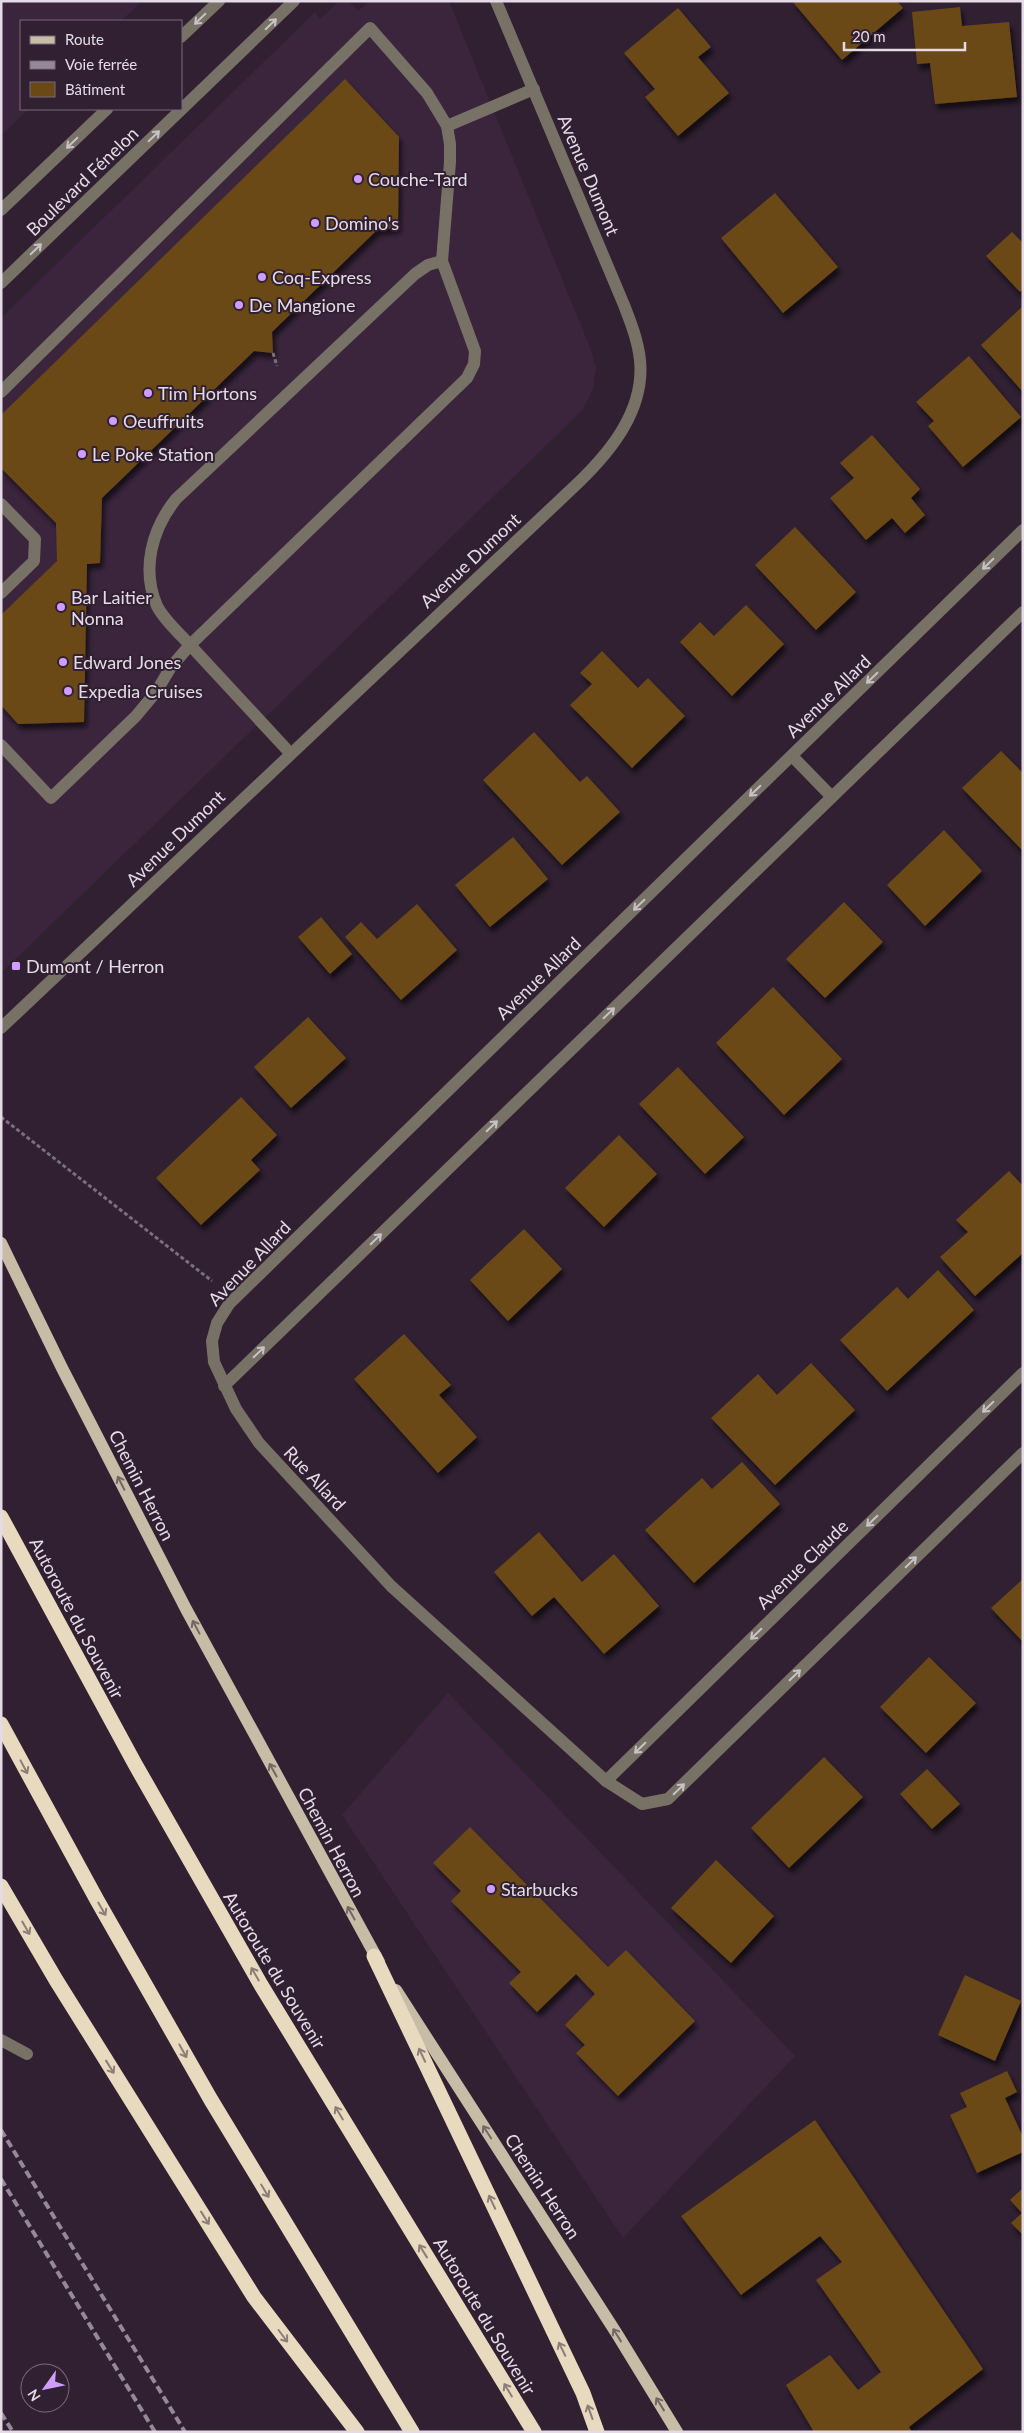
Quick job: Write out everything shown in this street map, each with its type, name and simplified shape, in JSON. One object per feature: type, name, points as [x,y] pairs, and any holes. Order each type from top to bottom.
[{"type":"highway","name":"Autoroute du Souvenir","points":[[1,1517],[135,1764],[242,1951],[534,2432]]},
{"type":"highway","points":[[1,1724],[97,1900],[210,2100],[412,2432]]},
{"type":"highway","points":[[1,1886],[56,1980],[254,2297],[357,2432]]},
{"type":"highway","points":[[374,1956],[583,2393],[597,2432]]},
{"type":"main road","name":"Chemin Herron","points":[[1,1243],[62,1368],[186,1608],[374,1956],[617,2334],[677,2432]]},
{"type":"street","points":[[182,36],[219,1]]},
{"type":"street","name":"Boulevard Fénelon","points":[[182,109],[294,1]]},
{"type":"street","name":"Avenue Dumont","points":[[1,1028],[593,468],[617,440],[634,406],[639,382],[640,361],[636,337],[496,1]]},
{"type":"street","points":[[1,392],[370,28],[427,93],[447,126],[450,144],[442,261],[474,351],[474,364],[466,378],[190,645],[171,667],[156,692],[136,716],[50,798],[1,745]]},
{"type":"street","points":[[447,126],[534,89]]},
{"type":"street","name":"Boulevard Fénelon","points":[[1,210],[106,110]]},
{"type":"street","name":"Boulevard Fénelon","points":[[1,283],[181,110]]},
{"type":"street","points":[[290,753],[190,645],[158,607],[153,592],[151,550],[164,514],[176,499],[415,274],[428,265],[442,261]]},
{"type":"street","points":[[1,504],[35,539],[34,561],[1,593]]},
{"type":"street","name":"Avenue Allard","points":[[224,1386],[214,1362],[212,1341],[217,1323],[229,1304],[1023,530]]},
{"type":"street","points":[[224,1386],[1023,612]]},
{"type":"street","points":[[792,756],[832,797]]},
{"type":"street","name":"Avenue Claude","points":[[606,1781],[1023,1373]]},
{"type":"street","name":"Rue Allard","points":[[224,1386],[236,1410],[259,1443],[391,1586],[606,1781]]},
{"type":"street","points":[[606,1781],[642,1804],[668,1799],[1023,1453]]},
{"type":"street","points":[[1,2040],[27,2054]]},
{"type":"path","points":[[273,353],[279,372]]},
{"type":"path","points":[[1,1117],[217,1286]]},
{"type":"shaded area","points":[[1,1],[142,1],[122,20],[20,20],[20,110],[28,110],[1,135]]},
{"type":"shaded area","points":[[339,1],[348,1],[358,11],[369,1],[449,1],[591,350],[596,368],[593,389],[583,409],[559,433],[1,973],[1,318],[315,12],[320,19]]},
{"type":"shaded area","points":[[448,1693],[795,2056],[623,2238],[342,1815]]},
{"type":"building","points":[[792,1],[897,1],[903,8],[842,60]]},
{"type":"building","points":[[960,7],[962,26],[1009,22],[1017,97],[935,104],[930,63],[917,64],[912,12]]},
{"type":"building","points":[[678,8],[711,47],[698,57],[729,93],[678,136],[645,97],[655,89],[624,53]]},
{"type":"building","points":[[345,79],[399,137],[398,228],[377,230],[272,332],[273,353],[254,351],[102,498],[100,563],[87,564],[84,722],[18,724],[1,705],[1,615],[57,561],[56,523],[1,468],[1,415]]},
{"type":"building","points":[[775,193],[838,267],[783,313],[721,238]]},
{"type":"building","points":[[1012,232],[1023,243],[1023,289],[1020,292],[986,256]]},
{"type":"building","points":[[1023,306],[1023,392],[981,345]]},
{"type":"building","points":[[969,356],[1021,417],[963,467],[928,426],[934,421],[916,402]]},
{"type":"building","points":[[872,435],[920,489],[911,498],[925,515],[905,533],[892,518],[866,540],[830,498],[854,478],[840,463]]},
{"type":"building","points":[[795,527],[856,592],[816,630],[755,565]]},
{"type":"building","points":[[746,605],[784,644],[732,696],[680,642],[700,622],[714,636]]},
{"type":"building","points":[[602,651],[638,688],[648,678],[685,716],[632,768],[570,705],[592,684],[580,673]]},
{"type":"building","points":[[534,732],[580,782],[587,776],[620,812],[562,865],[483,780]]},
{"type":"building","points":[[1001,751],[1023,773],[1023,851],[962,788]]},
{"type":"building","points":[[944,830],[982,871],[925,926],[887,885]]},
{"type":"building","points":[[513,837],[548,879],[490,927],[455,885]]},
{"type":"building","points":[[844,902],[883,942],[825,998],[786,959]]},
{"type":"building","points":[[417,904],[457,950],[401,1000],[345,937],[361,922],[377,939]]},
{"type":"building","points":[[321,917],[352,954],[330,974],[298,937]]},
{"type":"building","points":[[773,987],[842,1059],[784,1115],[716,1043]]},
{"type":"building","points":[[308,1017],[346,1058],[291,1108],[254,1067]]},
{"type":"building","points":[[678,1067],[744,1137],[705,1174],[639,1104]]},
{"type":"building","points":[[241,1097],[277,1135],[251,1160],[260,1170],[201,1225],[156,1178]]},
{"type":"building","points":[[619,1135],[657,1174],[604,1227],[565,1188]]},
{"type":"building","points":[[1009,1171],[1023,1186],[1023,1253],[975,1296],[940,1257],[968,1232],[956,1220]]},
{"type":"building","points":[[524,1229],[562,1269],[508,1321],[470,1280]]},
{"type":"building","points":[[938,1270],[974,1310],[887,1391],[840,1340],[897,1287],[908,1299]]},
{"type":"building","points":[[404,1334],[451,1385],[439,1395],[477,1437],[438,1473],[354,1379]]},
{"type":"building","points":[[811,1363],[855,1410],[775,1485],[711,1418],[758,1374],[777,1395]]},
{"type":"building","points":[[742,1462],[780,1504],[694,1583],[645,1530],[702,1478],[712,1489]]},
{"type":"building","points":[[539,1532],[582,1582],[614,1554],[659,1606],[604,1654],[554,1597],[532,1616],[494,1572]]},
{"type":"building","points":[[1023,1579],[1023,1642],[991,1608]]},
{"type":"building","points":[[929,1657],[976,1703],[926,1753],[880,1707]]},
{"type":"building","points":[[824,1757],[863,1797],[789,1868],[751,1828]]},
{"type":"building","points":[[927,1769],[960,1804],[932,1829],[900,1794]]},
{"type":"building","points":[[470,1827],[608,1967],[626,1950],[695,2021],[618,2096],[576,2053],[585,2045],[565,2025],[595,1994],[576,1974],[537,2012],[509,1983],[521,1972],[451,1901],[461,1891],[433,1863]]},
{"type":"building","points":[[716,1860],[774,1916],[731,1963],[671,1908]]},
{"type":"building","points":[[965,1975],[1021,2001],[995,2061],[938,2035]]},
{"type":"building","points":[[1007,2071],[1017,2092],[1005,2098],[1023,2137],[1023,2152],[977,2173],[950,2115],[967,2107],[960,2093]]},
{"type":"building","points":[[815,2120],[983,2369],[909,2427],[912,2432],[814,2432],[786,2385],[830,2355],[858,2390],[881,2372],[816,2280],[842,2262],[820,2236],[741,2295],[681,2216]]},
{"type":"building","points":[[1023,2188],[1023,2235],[1011,2223],[1022,2213],[1010,2200]]},
{"type":"railway","points":[[1,2130],[185,2432]]},
{"type":"railway","points":[[1,2179],[155,2432]]},
{"type":"railway","points":[[1,2413],[13,2432]]},
{"type":"place","name":"Couche-Tard","points":[[358,179]]},
{"type":"place","name":"Domino's","points":[[315,223]]},
{"type":"place","name":"Coq-Express","points":[[262,277]]},
{"type":"place","name":"De Mangione","points":[[239,305]]},
{"type":"place","name":"Tim Hortons","points":[[148,393]]},
{"type":"place","name":"Oeuffruits","points":[[113,421]]},
{"type":"place","name":"Le Poke Station","points":[[82,454]]},
{"type":"place","name":"Bar Laitier Nonna","points":[[61,607]]},
{"type":"place","name":"Edward Jones","points":[[63,662]]},
{"type":"place","name":"Expedia Cruises","points":[[68,691]]},
{"type":"place","name":"Dumont / Herron","points":[[16,966]]},
{"type":"place","name":"Starbucks","points":[[491,1889]]}]
